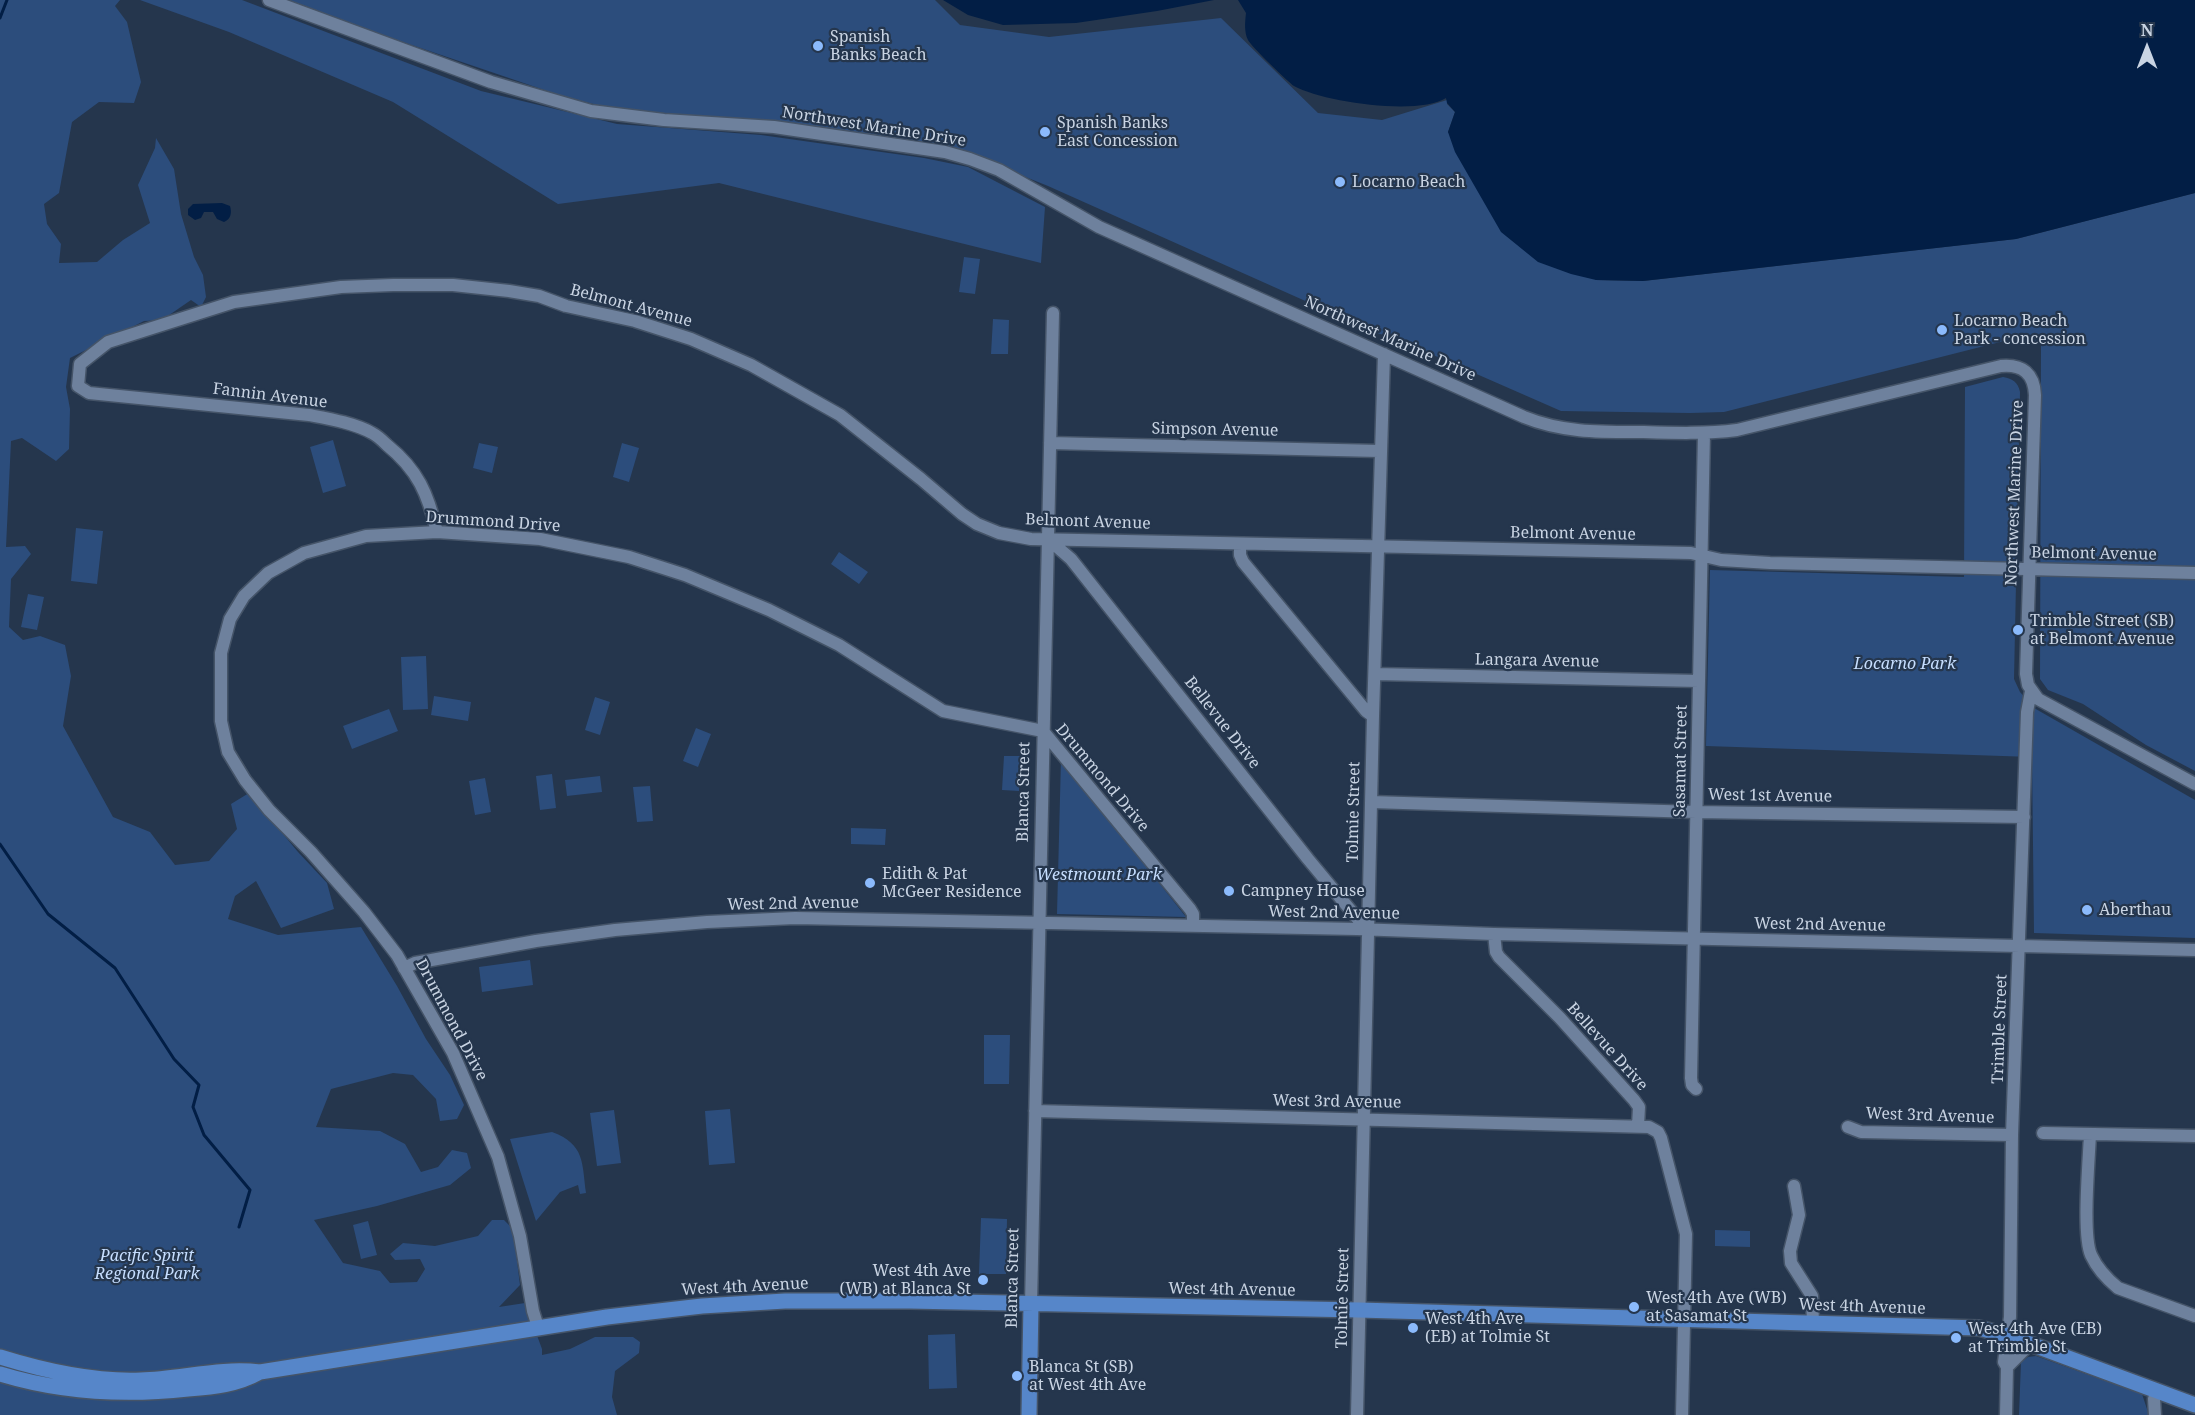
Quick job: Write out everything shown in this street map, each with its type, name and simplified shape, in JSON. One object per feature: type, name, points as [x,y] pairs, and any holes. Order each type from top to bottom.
[{"type":"main road","name":"West 4th Avenue","points":[[260,1372],[617,1315],[740,1303],[785,1301],[1031,1304],[1359,1310],[1979,1328],[2009,1336],[2195,1405]]},
{"type":"main road","name":"Blanca Street","points":[[1029,1415],[1031,1304]]},
{"type":"main road","points":[[0,1357],[69,1375],[113,1380],[164,1379],[238,1370],[260,1372]]},
{"type":"main road","points":[[0,1374],[38,1384],[76,1390],[139,1394],[223,1385],[244,1381],[260,1372]]},
{"type":"street","name":"Northwest Marine Drive","points":[[269,0],[491,82],[591,111],[664,120],[774,127],[945,152],[970,159],[999,170],[1098,227],[1524,417],[1552,427],[1594,431],[1704,433],[1737,430],[2001,366],[2016,366],[2025,369],[2033,382],[2035,395],[2026,674],[2031,691]]},
{"type":"street","name":"Belmont Avenue","points":[[78,386],[81,364],[108,342],[234,303],[341,287],[453,285],[539,296],[566,306],[635,321],[692,339],[746,362],[840,415],[962,514],[978,524],[999,533],[1034,539],[1691,554],[1721,560],[1770,563],[2195,573]]},
{"type":"street","name":"Blanca Street","points":[[1031,1304],[1053,313]]},
{"type":"street","name":"Tolmie Street","points":[[1357,1415],[1379,451],[1384,354]]},
{"type":"street","name":"Fannin Avenue","points":[[78,386],[89,393],[309,415],[373,433],[398,454],[420,480],[437,532]]},
{"type":"street","name":"Sasamat Street","points":[[1696,1089],[1692,1085],[1691,1078],[1704,433]]},
{"type":"street","name":"Simpson Avenue","points":[[1050,442],[1379,451]]},
{"type":"street","name":"Drummond Drive","points":[[538,1327],[533,1311],[520,1236],[498,1157],[453,1053],[404,968],[364,912],[245,780],[228,752],[221,721],[221,653],[230,619],[244,596],[268,573],[304,553],[366,536],[437,532],[540,539],[630,557],[685,574],[769,609],[839,645],[943,711],[1043,731],[1190,909],[1193,914],[1193,926]]},
{"type":"street","name":"Bellevue Drive","points":[[1048,539],[1072,561],[1367,930]]},
{"type":"street","points":[[1240,544],[1240,555],[1243,562],[1366,711],[1373,716]]},
{"type":"street","name":"Langara Avenue","points":[[1375,674],[1699,681]]},
{"type":"street","points":[[2031,691],[2038,699],[2195,784]]},
{"type":"street","name":"Trimble Street","points":[[2006,1415],[2007,1367],[2004,1362],[2009,1336],[2012,1135],[2027,712],[2031,691]]},
{"type":"street","name":"West 1st Avenue","points":[[1371,802],[1696,812],[2024,817]]},
{"type":"street","name":"West 2nd Avenue","points":[[404,968],[415,963],[547,939],[615,930],[707,922],[805,918],[2195,950]]},
{"type":"street","name":"Bellevue Drive","points":[[1494,934],[1498,957],[1560,1018],[1634,1100],[1639,1107],[1638,1125]]},
{"type":"street","name":"West 3rd Avenue","points":[[1035,1112],[1638,1125]]},
{"type":"street","points":[[1638,1125],[1658,1132],[1661,1138],[1686,1234],[1682,1415]]},
{"type":"street","name":"West 3rd Avenue","points":[[1848,1127],[1861,1132],[2012,1135]]},
{"type":"street","points":[[2043,1133],[2195,1136]]},
{"type":"street","points":[[2090,1134],[2087,1228],[2091,1254],[2108,1279],[2118,1288],[2195,1316]]},
{"type":"street","points":[[1794,1186],[1799,1215],[1790,1251],[1791,1263],[1812,1296],[1813,1323]]},
{"type":"street","points":[[2007,1367],[2030,1344]]},
{"type":"street","points":[[2155,1415],[2154,1399],[2157,1391]]},
{"type":"green space","name":"Pacific Spirit Regional Park","points":[[0,0],[120,0],[115,6],[127,22],[141,82],[134,103],[99,102],[72,122],[59,193],[44,204],[47,224],[61,244],[59,263],[97,262],[123,240],[150,223],[138,185],[155,148],[156,138],[174,169],[181,214],[194,257],[203,275],[206,297],[201,307],[191,300],[162,320],[144,321],[70,358],[66,387],[70,409],[69,449],[56,461],[22,438],[11,441],[6,547],[25,546],[31,554],[11,579],[9,627],[23,640],[40,636],[65,645],[71,676],[63,726],[113,817],[150,832],[175,865],[209,861],[237,829],[231,804],[249,793],[327,883],[334,909],[281,928],[256,881],[235,896],[228,919],[278,935],[361,927],[426,1039],[450,1075],[464,1105],[457,1119],[440,1121],[436,1099],[413,1075],[393,1073],[331,1089],[316,1127],[380,1131],[405,1144],[421,1172],[438,1167],[452,1150],[467,1153],[471,1168],[450,1185],[377,1206],[314,1220],[343,1263],[380,1271],[390,1283],[417,1282],[425,1269],[420,1259],[395,1260],[390,1254],[403,1243],[435,1246],[478,1236],[492,1220],[504,1220],[513,1229],[520,1285],[499,1307],[525,1303],[542,1349],[542,1355],[570,1349],[595,1337],[633,1337],[640,1342],[639,1353],[615,1371],[612,1397],[617,1415],[0,1415]]},
{"type":"green space","points":[[140,0],[242,0],[481,91],[617,124],[761,135],[924,158],[968,167],[1045,207],[1041,263],[719,183],[558,204],[393,102],[229,32]]},
{"type":"green space","points":[[289,0],[935,0],[960,25],[1049,37],[1221,18],[1318,113],[1382,120],[1447,100],[1447,104],[1455,112],[1448,132],[1596,280],[1643,281],[2016,239],[2195,193],[2195,771],[2146,745],[2083,704],[2048,690],[2040,679],[2041,342],[2012,339],[1724,412],[1561,411],[1399,340],[1377,333],[1048,186],[963,152],[934,144],[780,122],[620,111],[559,95],[397,40]]},
{"type":"green space","points":[[964,257],[980,259],[975,294],[959,292]]},
{"type":"green space","points":[[993,319],[1009,320],[1008,354],[991,354]]},
{"type":"green space","name":"Locarno Park","points":[[2003,377],[2014,382],[2020,392],[2014,679],[2020,692],[2034,708],[2195,800],[2195,938],[2034,933],[2032,757],[1706,746],[1710,570],[1964,577],[1965,387]]},
{"type":"green space","points":[[333,440],[346,486],[323,493],[310,447]]},
{"type":"green space","points":[[479,443],[498,447],[492,473],[473,468]]},
{"type":"green space","points":[[622,443],[639,448],[629,482],[613,477]]},
{"type":"green space","points":[[76,528],[103,531],[97,584],[71,581]]},
{"type":"green space","points":[[839,552],[868,572],[859,584],[831,564]]},
{"type":"green space","points":[[28,594],[44,597],[37,630],[21,627]]},
{"type":"green space","points":[[426,656],[428,709],[403,710],[401,657]]},
{"type":"green space","points":[[434,696],[471,702],[468,721],[431,715]]},
{"type":"green space","points":[[595,697],[610,702],[600,735],[585,730]]},
{"type":"green space","points":[[389,709],[398,731],[352,749],[343,726]]},
{"type":"green space","points":[[696,728],[711,734],[698,767],[683,761]]},
{"type":"green space","points":[[1004,756],[1020,756],[1019,791],[1002,790]]},
{"type":"green space","name":"Westmount Park","points":[[1061,759],[1186,917],[1057,914]]},
{"type":"green space","points":[[552,774],[556,808],[540,810],[536,776]]},
{"type":"green space","points":[[600,776],[602,792],[567,796],[565,780]]},
{"type":"green space","points":[[485,778],[491,812],[475,815],[469,781]]},
{"type":"green space","points":[[650,786],[653,821],[637,822],[633,787]]},
{"type":"green space","points":[[851,828],[886,829],[885,845],[851,844]]},
{"type":"green space","points":[[530,960],[533,985],[482,992],[479,967]]},
{"type":"green space","points":[[984,1035],[1010,1035],[1009,1084],[984,1084]]},
{"type":"green space","points":[[730,1109],[735,1163],[709,1165],[705,1111]]},
{"type":"green space","points":[[614,1110],[621,1163],[597,1166],[590,1113]]},
{"type":"green space","points":[[552,1132],[571,1142],[580,1156],[586,1193],[580,1194],[578,1185],[560,1192],[536,1221],[510,1139]]},
{"type":"green space","points":[[981,1218],[1007,1219],[1006,1274],[979,1274]]},
{"type":"green space","points":[[368,1221],[377,1255],[361,1259],[353,1225]]},
{"type":"green space","points":[[1715,1230],[1750,1231],[1750,1247],[1715,1246]]},
{"type":"green space","points":[[955,1334],[957,1388],[929,1389],[928,1335]]},
{"type":"green space","points":[[2036,1356],[2142,1394],[2149,1415],[2019,1415],[2021,1362],[2028,1357]]},
{"type":"shaded area","points":[[943,0],[1214,0],[1076,23],[1003,25],[968,15]]},
{"type":"shaded area","points":[[1238,0],[2195,0],[2195,193],[2016,239],[1643,281],[1596,280],[1538,262],[1501,232],[1455,152],[1448,132],[1455,112],[1447,103],[1446,98],[1415,106],[1370,105],[1326,97],[1294,86],[1248,40],[1245,30],[1246,13]]},
{"type":"shaded area","points":[[222,203],[230,206],[231,211],[230,217],[224,222],[217,219],[213,212],[204,212],[201,218],[195,220],[188,215],[188,209],[193,204]]},
{"type":"waterway","points":[[0,18],[7,0]]},
{"type":"waterway","points":[[0,844],[48,914],[115,968],[174,1059],[199,1085],[193,1107],[204,1135],[250,1190],[239,1227]]},
{"type":"place","name":"Spanish Banks Beach","points":[[818,46]]},
{"type":"place","name":"Spanish Banks East Concession","points":[[1045,132]]},
{"type":"place","name":"Locarno Beach","points":[[1340,182]]},
{"type":"place","name":"Locarno Beach Park - concession","points":[[1942,330]]},
{"type":"place","name":"Trimble Street (SB) at Belmont Avenue","points":[[2018,630]]},
{"type":"place","name":"Edith & Pat McGeer Residence","points":[[870,883]]},
{"type":"place","name":"Campney House","points":[[1229,891]]},
{"type":"place","name":"Aberthau","points":[[2087,910]]},
{"type":"place","name":"West 4th Ave (WB) at Blanca St","points":[[983,1280]]},
{"type":"place","name":"West 4th Ave (WB) at Sasamat St","points":[[1634,1307]]},
{"type":"place","name":"West 4th Ave (EB) at Tolmie St","points":[[1413,1328]]},
{"type":"place","name":"West 4th Ave (EB) at Trimble St","points":[[1956,1338]]},
{"type":"place","name":"Blanca St (SB) at West 4th Ave","points":[[1017,1376]]}]
